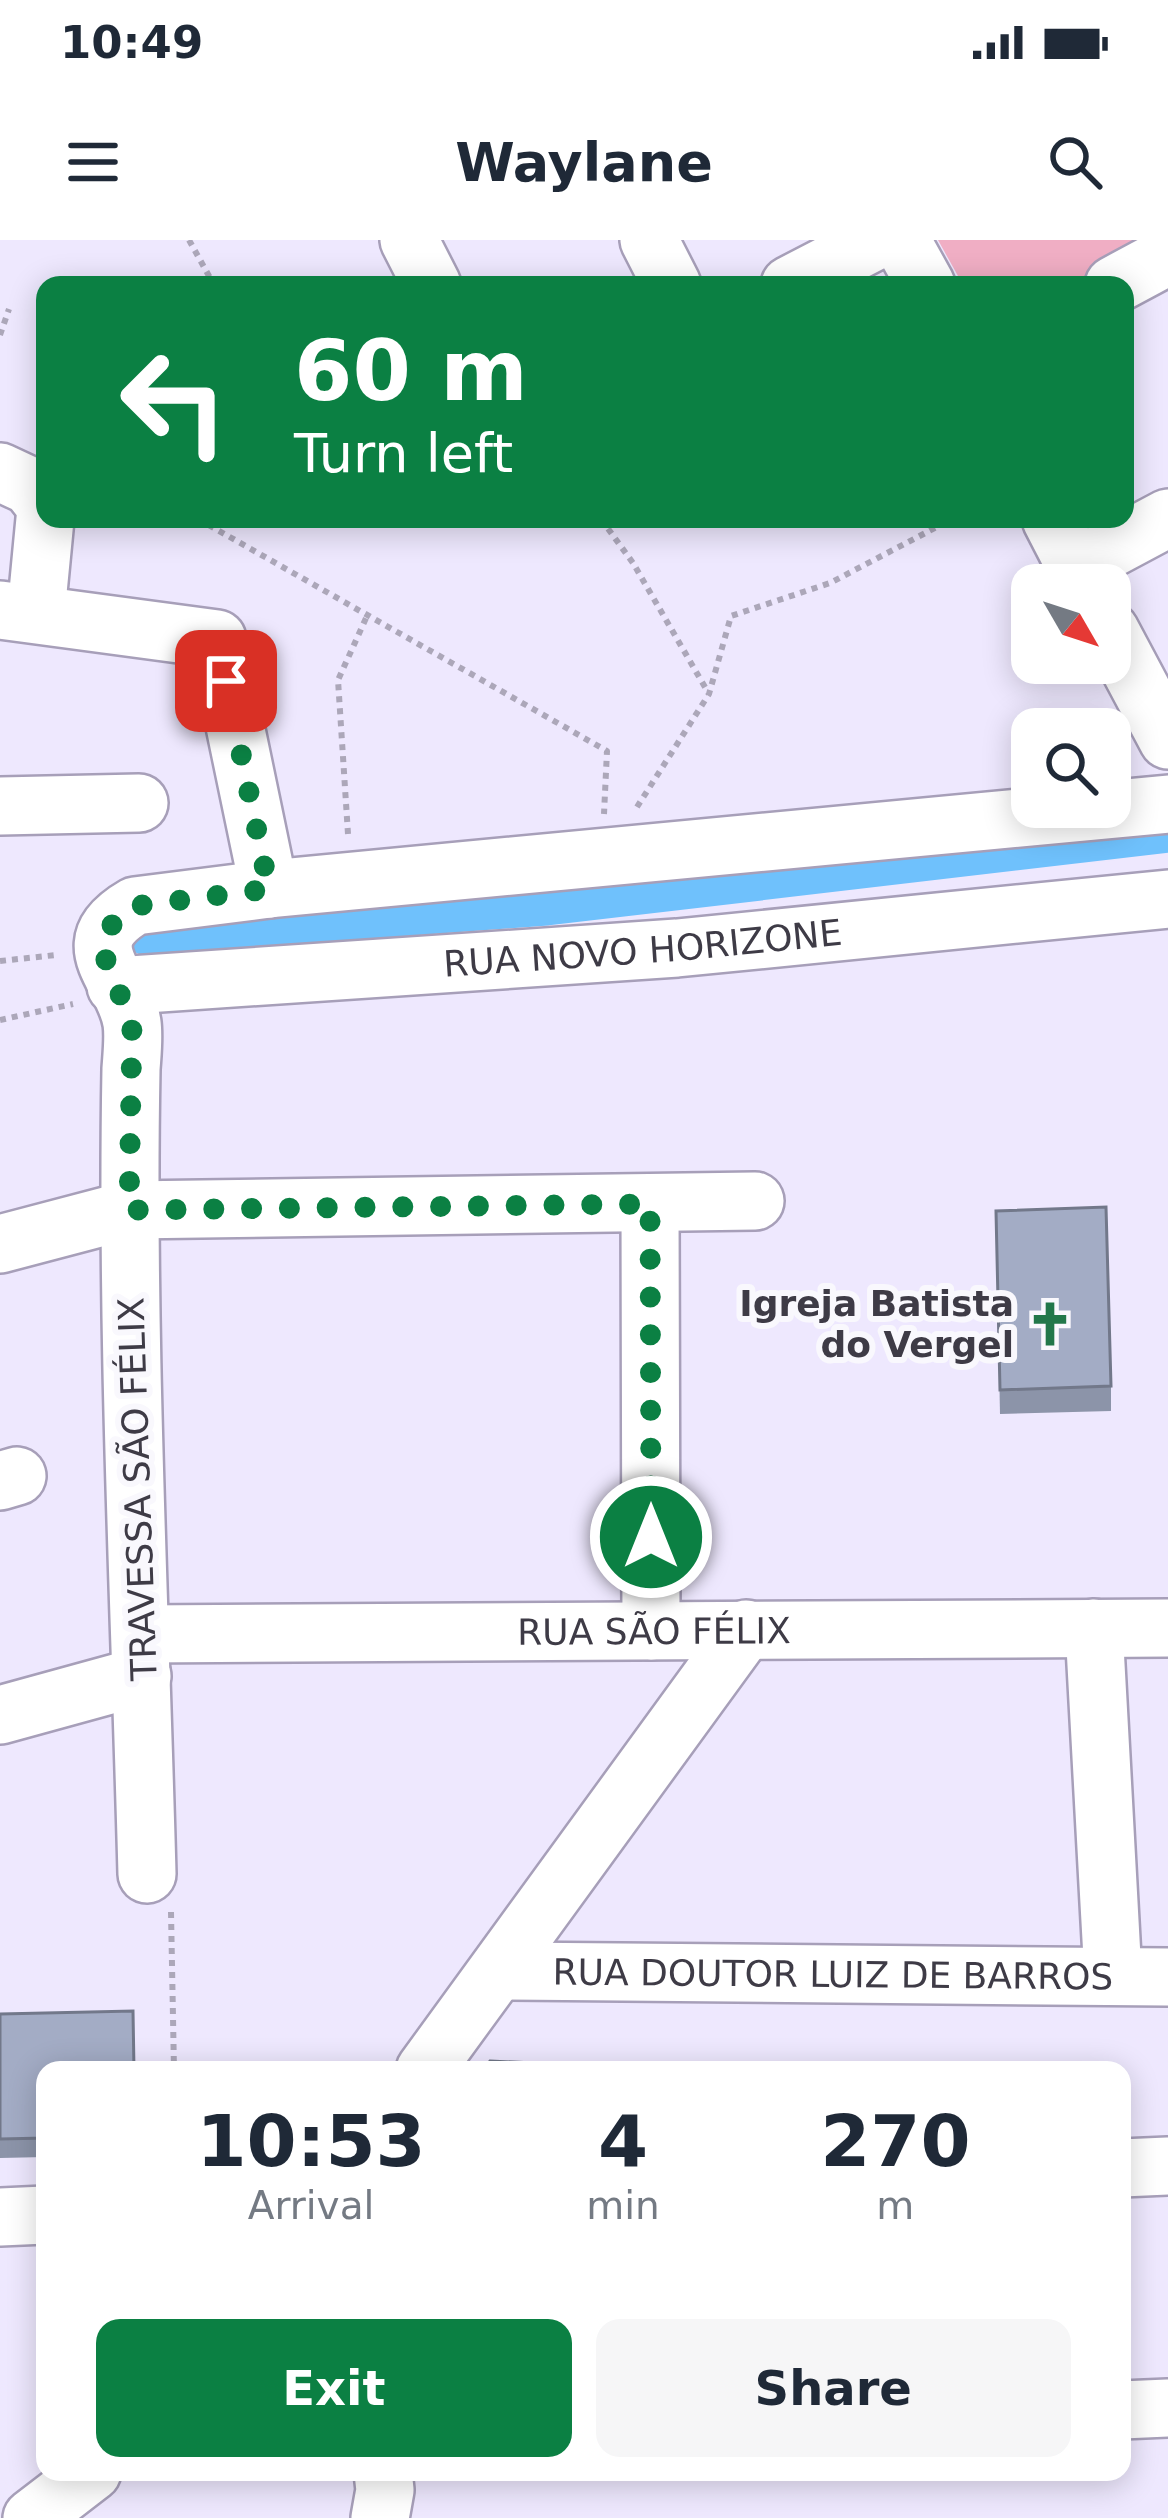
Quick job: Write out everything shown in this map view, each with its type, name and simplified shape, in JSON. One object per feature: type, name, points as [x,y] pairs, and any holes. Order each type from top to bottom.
[{"type":"street","points":[[409,240],[427,276]]},
{"type":"street","points":[[649,240],[667,276]]},
{"type":"street","points":[[807,276],[877,240]]},
{"type":"street","points":[[901,240],[921,276]]},
{"type":"street","points":[[1131,276],[1168,256]]},
{"type":"street","points":[[0,472],[36,494]]},
{"type":"street","points":[[1071,557],[1168,518]]},
{"type":"street","points":[[45,528],[41,615],[217,639],[269,889]]},
{"type":"street","points":[[1131,671],[1168,740]]},
{"type":"street","points":[[0,806],[139,803]]},
{"type":"street","points":[[118,959],[269,889],[1168,804]]},
{"type":"street","name":"RUA NOVO HORIZONE","points":[[118,959],[677,948],[1168,899]]},
{"type":"street","name":"TRAVESSA SÃO FÉLIX","points":[[118,959],[132,1024],[129,1210],[148,1874]]},
{"type":"street","points":[[0,1244],[129,1210],[754,1201]]},
{"type":"street","points":[[650,1204],[651,1631]]},
{"type":"street","points":[[1094,1628],[1140,1977]]},
{"type":"street","name":"RUA SÃO FÉLIX","points":[[0,1715],[142,1655],[651,1631],[1168,1628]]},
{"type":"street","points":[[432,2061],[746,1629]]},
{"type":"street","name":"RUA DOUTOR LUIZ DE BARROS","points":[[500,1971],[1140,1977]]},
{"type":"street","points":[[1131,2168],[1168,2166]]},
{"type":"street","points":[[0,2217],[36,2215]]},
{"type":"street","points":[[1131,2410],[1168,2408]]},
{"type":"street","points":[[32,2518],[80,2481]]},
{"type":"street","points":[[380,2518],[384,2481]]},
{"type":"path","points":[[189,240],[209,276]]},
{"type":"path","points":[[0,335],[9,309]]},
{"type":"path","points":[[214,528],[607,751],[602,860]]},
{"type":"path","points":[[608,528],[634,563],[709,694]]},
{"type":"path","points":[[602,860],[709,694],[731,616],[830,583],[935,528]]},
{"type":"path","points":[[351,883],[338,680],[367,616]]},
{"type":"path","points":[[0,961],[118,959]]},
{"type":"path","points":[[0,1020],[118,959]]},
{"type":"path","points":[[148,1874],[170,1874],[174,2061]]},
{"type":"shaded area","points":[[938,240],[1154,240],[1086,276],[958,276]]},
{"type":"building","points":[[1106,1207],[1111,1386],[1000,1390],[996,1211]]},
{"type":"building","points":[[133,2011],[134,2061],[36,2061],[36,2138],[0,2139],[0,2014]]},
{"type":"waterway","points":[[146,936],[547,906],[1168,833]]},
{"type":"place","name":"Igreja Batista do Vergel","points":[[1050,1324]]},
{"type":"route","points":[[226,681],[269,889],[135,906],[118,916],[106,934],[104,962],[132,1024],[129,1210],[650,1204],[651,1537]]}]
